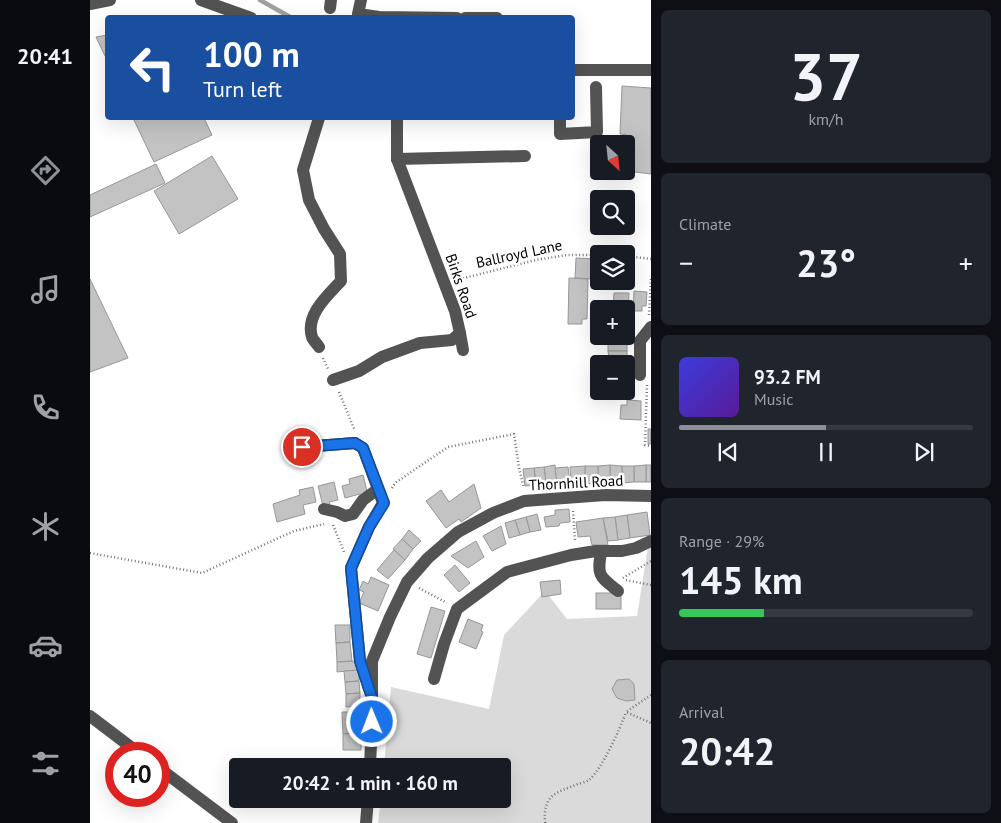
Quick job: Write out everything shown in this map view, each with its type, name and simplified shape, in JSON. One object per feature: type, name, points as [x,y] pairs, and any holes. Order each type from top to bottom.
[{"type":"street","points":[[90,4],[110,0]]},
{"type":"street","points":[[202,0],[243,15]]},
{"type":"street","points":[[362,0],[358,14],[365,15]]},
{"type":"street","points":[[575,70],[651,70]]},
{"type":"street","points":[[560,120],[560,134],[597,132],[596,87]]},
{"type":"street","points":[[318,120],[303,170],[309,200],[340,254],[341,281],[326,297],[312,318],[312,337],[319,347]]},
{"type":"street","name":"Birks Road","points":[[333,380],[359,371],[382,357],[420,343],[452,340],[460,333],[445,282],[398,159],[397,120]]},
{"type":"street","points":[[398,159],[525,156]]},
{"type":"street","points":[[643,378],[640,341],[651,327]]},
{"type":"street","points":[[460,333],[463,350]]},
{"type":"street","points":[[302,447],[355,443],[363,448],[384,503],[369,527],[351,568],[360,661],[372,698],[370,758]]},
{"type":"street","points":[[324,509],[345,516],[353,514],[363,500],[378,489]]},
{"type":"street","name":"Thornhill Road","points":[[372,698],[372,661],[407,582],[428,558],[458,532],[493,513],[528,501],[605,495],[651,496]]},
{"type":"street","points":[[434,679],[457,609],[507,572],[576,554],[629,549],[651,541]]},
{"type":"street","points":[[601,552],[599,572],[602,578],[618,591]]},
{"type":"street","points":[[90,716],[124,742]]},
{"type":"street","points":[[170,776],[232,823]]},
{"type":"street","points":[[366,823],[367,808]]},
{"type":"path","name":"Ballroyd Lane","points":[[445,282],[536,260],[567,255],[590,254]]},
{"type":"path","points":[[635,257],[651,259]]},
{"type":"path","points":[[651,279],[648,325],[651,327]]},
{"type":"path","points":[[319,347],[363,448]]},
{"type":"path","points":[[643,378],[645,445],[651,446]]},
{"type":"path","points":[[384,503],[395,483],[448,447],[514,434],[519,468],[528,501]]},
{"type":"path","points":[[572,497],[576,554]]},
{"type":"path","points":[[90,553],[202,573],[294,531],[331,522],[351,568]]},
{"type":"path","points":[[651,561],[622,579],[651,586]]},
{"type":"path","points":[[407,582],[457,609]]},
{"type":"path","points":[[545,823],[544,812],[549,800],[561,789],[589,780],[616,737],[626,712],[651,695]]},
{"type":"path","points":[[626,712],[651,723]]},
{"type":"shaded area","points":[[648,547],[651,547],[651,823],[378,823],[380,808],[511,808],[511,758],[385,758],[391,687],[489,709],[504,635],[545,591],[567,619],[637,616]]},
{"type":"building","points":[[105,36],[105,56],[96,37]]},
{"type":"building","points":[[622,86],[651,88],[651,174],[635,172],[635,135],[620,134]]},
{"type":"building","points":[[134,120],[205,120],[212,135],[154,162]]},
{"type":"building","points":[[212,156],[238,199],[179,234],[154,191]]},
{"type":"building","points":[[156,164],[165,183],[90,217],[90,195]]},
{"type":"building","points":[[576,258],[590,259],[590,279],[575,278]]},
{"type":"building","points":[[569,278],[588,279],[587,319],[582,319],[582,324],[568,324]]},
{"type":"building","points":[[90,279],[128,358],[90,372]]},
{"type":"building","points":[[634,291],[647,292],[646,306],[642,306],[642,311],[635,311]]},
{"type":"building","points":[[614,293],[629,293],[629,300],[614,300]]},
{"type":"building","points":[[608,345],[627,345],[627,351],[608,351]]},
{"type":"building","points":[[608,351],[627,351],[627,355],[609,355]]},
{"type":"building","points":[[627,400],[641,401],[641,420],[620,419],[621,405],[627,405]]},
{"type":"building","points":[[648,429],[651,429],[651,444],[648,444]]},
{"type":"building","points":[[555,465],[557,483],[546,483],[544,467]]},
{"type":"building","points":[[610,465],[622,466],[623,483],[610,483]]},
{"type":"building","points":[[610,465],[610,483],[598,483],[598,466]]},
{"type":"building","points":[[646,465],[651,465],[651,482],[646,482]]},
{"type":"building","points":[[646,465],[646,482],[634,482],[634,466]]},
{"type":"building","points":[[585,466],[598,466],[598,483],[585,484]]},
{"type":"building","points":[[585,466],[585,484],[571,484],[570,467]]},
{"type":"building","points":[[622,466],[634,466],[634,482],[623,483]]},
{"type":"building","points":[[544,467],[546,483],[536,485],[534,468]]},
{"type":"building","points":[[568,467],[570,482],[557,483],[555,468]]},
{"type":"building","points":[[534,468],[536,485],[525,486],[523,469]]},
{"type":"building","points":[[363,475],[368,495],[361,497],[360,494],[345,498],[342,486],[350,484],[349,479]]},
{"type":"building","points":[[334,482],[338,500],[323,506],[318,486]]},
{"type":"building","points":[[474,484],[481,508],[461,522],[459,519],[446,528],[426,501],[441,490],[449,502]]},
{"type":"building","points":[[313,487],[316,502],[303,505],[305,514],[277,522],[273,504],[300,495],[299,490]]},
{"type":"building","points":[[569,509],[570,522],[560,523],[559,526],[546,527],[544,517],[555,515],[555,510]]},
{"type":"building","points":[[647,512],[650,535],[630,538],[627,515]]},
{"type":"building","points":[[537,514],[541,530],[530,532],[526,517]]},
{"type":"building","points":[[627,515],[630,538],[618,540],[615,517]]},
{"type":"building","points":[[526,517],[530,532],[520,535],[515,520]]},
{"type":"building","points":[[615,517],[618,540],[608,541],[603,518]]},
{"type":"building","points":[[603,518],[608,545],[592,545],[590,536],[578,537],[576,522]]},
{"type":"building","points":[[515,520],[520,535],[509,538],[505,523]]},
{"type":"building","points":[[501,526],[506,544],[492,551],[483,536]]},
{"type":"building","points":[[409,530],[421,541],[413,549],[402,539]]},
{"type":"building","points":[[402,539],[413,549],[405,560],[393,549]]},
{"type":"building","points":[[476,541],[484,557],[468,568],[451,556]]},
{"type":"building","points":[[394,550],[405,560],[388,579],[377,570]]},
{"type":"building","points":[[455,565],[470,583],[459,592],[444,575]]},
{"type":"building","points":[[371,577],[389,585],[378,611],[359,603],[364,592],[359,590],[363,581],[368,584]]},
{"type":"building","points":[[560,580],[561,594],[542,597],[540,582]]},
{"type":"building","points":[[596,593],[621,593],[621,609],[596,609]]},
{"type":"building","points":[[431,607],[445,611],[431,658],[417,654]]},
{"type":"building","points":[[468,619],[483,625],[481,631],[483,632],[476,649],[459,642]]},
{"type":"building","points":[[335,625],[350,625],[350,642],[336,643]]},
{"type":"building","points":[[350,642],[352,661],[337,662],[336,643]]},
{"type":"building","points":[[356,661],[359,670],[337,672],[337,662]]},
{"type":"building","points":[[359,670],[359,681],[345,682],[344,671]]},
{"type":"building","points":[[629,679],[634,684],[635,700],[626,701],[617,698],[612,689],[617,680]]},
{"type":"building","points":[[359,681],[360,693],[346,694],[345,682]]},
{"type":"building","points":[[360,693],[360,706],[346,707],[346,694]]},
{"type":"building","points":[[342,712],[361,712],[361,733],[343,734]]},
{"type":"building","points":[[361,733],[361,750],[343,750],[343,734]]},
{"type":"waterway","points":[[260,0],[287,15]]},
{"type":"route","points":[[302,447],[355,443],[363,448],[384,503],[369,527],[351,568],[360,661],[372,698],[372,722]]}]
